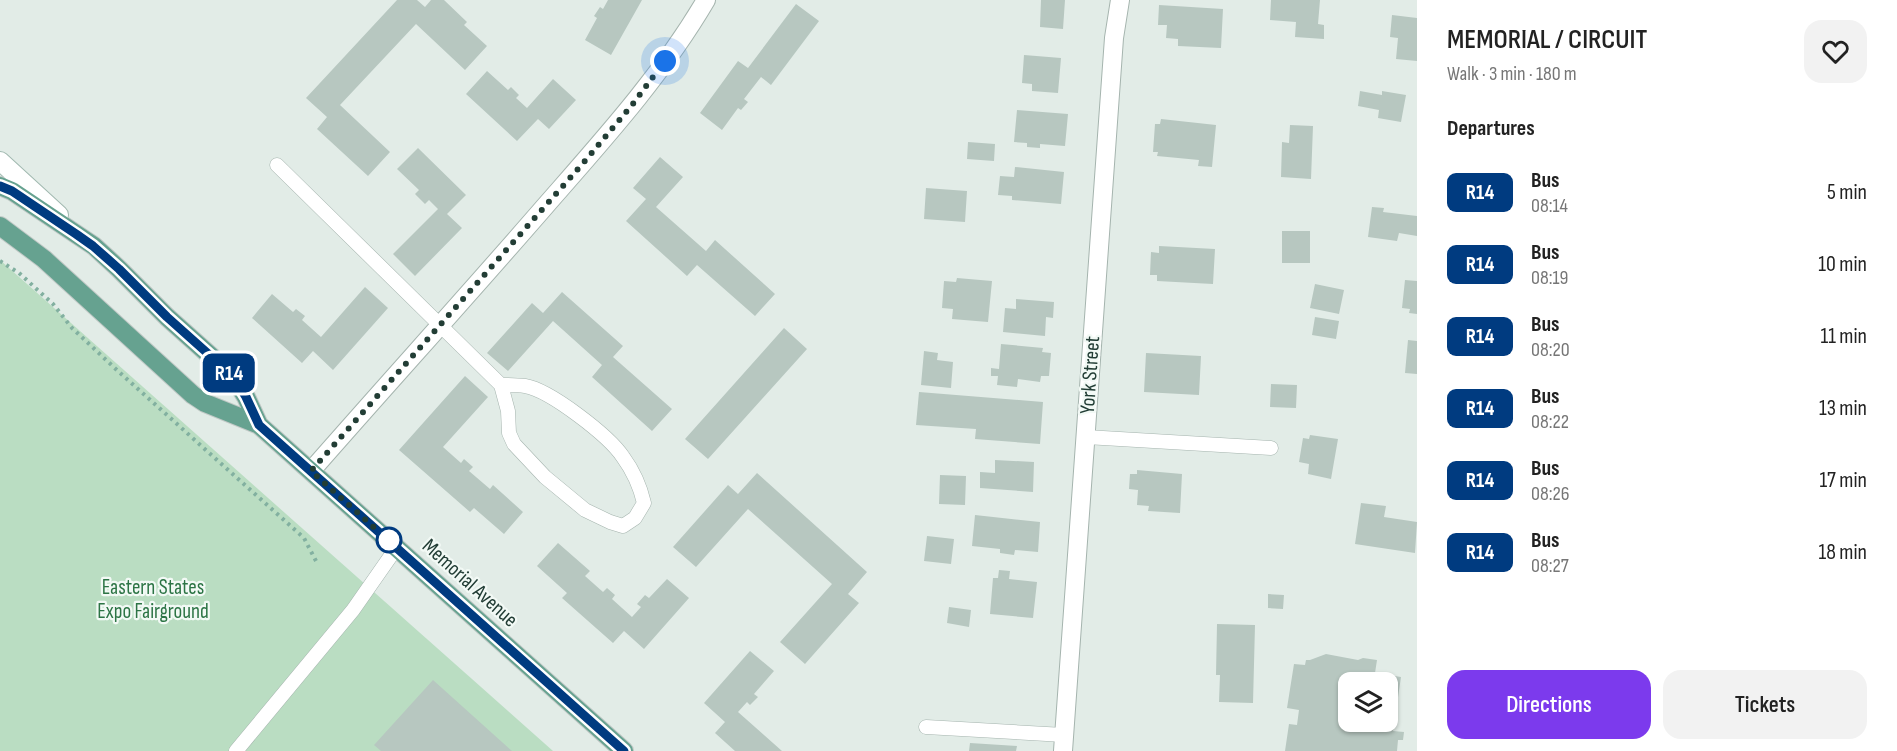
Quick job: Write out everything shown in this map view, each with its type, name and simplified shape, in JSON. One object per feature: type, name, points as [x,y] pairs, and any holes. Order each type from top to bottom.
[{"type":"main road","name":"Memorial Avenue","points":[[0,186],[93,246],[119,269],[167,317],[233,376],[259,425]]},
{"type":"main road","name":"Memorial Avenue","points":[[0,226],[44,259],[193,395],[205,403],[259,425],[624,751]]},
{"type":"street","points":[[311,471],[632,105],[676,46],[706,0]]},
{"type":"street","name":"York Street","points":[[1064,743],[1114,30],[1120,0]]},
{"type":"street","points":[[0,161],[93,246]]},
{"type":"lane","points":[[277,165],[501,385],[508,411],[509,433],[514,444],[545,477],[585,510],[610,522],[623,526],[635,518],[644,504],[639,483],[622,455],[587,422],[548,396],[526,386],[501,385]]},
{"type":"lane","points":[[1086,437],[1271,448]]},
{"type":"lane","points":[[236,751],[352,610],[397,548]]},
{"type":"lane","points":[[926,727],[1064,743]]},
{"type":"path","points":[[0,261],[19,273],[119,372],[304,538],[316,561]]},
{"type":"green space","name":"Eastern States Expo Fairground","points":[[0,260],[553,751],[0,751]]},
{"type":"building","points":[[397,0],[417,0],[425,7],[431,0],[444,0],[467,22],[464,25],[487,46],[465,70],[416,24],[340,105],[390,152],[368,176],[317,129],[327,117],[306,98]]},
{"type":"building","points":[[608,0],[642,0],[611,55],[585,40],[597,18],[594,16],[600,7],[603,9]]},
{"type":"building","points":[[1041,0],[1065,0],[1063,29],[1040,27]]},
{"type":"building","points":[[1271,0],[1320,0],[1318,24],[1324,25],[1324,39],[1295,37],[1296,22],[1270,20]]},
{"type":"building","points":[[796,4],[819,21],[771,85],[761,77],[744,99],[748,102],[741,110],[738,108],[722,130],[700,113],[738,61],[748,68]]},
{"type":"building","points":[[1159,5],[1223,9],[1221,48],[1178,46],[1178,39],[1166,38],[1167,25],[1158,25]]},
{"type":"building","points":[[1392,15],[1417,18],[1417,61],[1396,59],[1398,38],[1390,37]]},
{"type":"building","points":[[1024,55],[1061,58],[1058,93],[1032,91],[1032,84],[1022,83]]},
{"type":"building","points":[[487,71],[508,90],[511,87],[519,95],[516,98],[527,108],[553,79],[576,100],[549,129],[538,119],[517,141],[466,94]]},
{"type":"building","points":[[1360,91],[1382,95],[1382,91],[1406,95],[1401,122],[1378,118],[1379,110],[1358,106]]},
{"type":"building","points":[[1017,110],[1068,114],[1065,146],[1040,144],[1040,148],[1027,147],[1027,143],[1014,142]]},
{"type":"building","points":[[1161,119],[1216,125],[1212,167],[1198,166],[1199,160],[1157,156],[1158,152],[1153,152],[1155,124],[1160,124]]},
{"type":"building","points":[[1290,125],[1313,126],[1311,179],[1281,177],[1282,142],[1289,143]]},
{"type":"building","points":[[968,142],[995,144],[994,161],[967,159]]},
{"type":"building","points":[[418,148],[466,195],[447,214],[462,228],[415,276],[393,254],[438,209],[429,200],[425,204],[415,194],[419,190],[397,169]]},
{"type":"building","points":[[660,157],[683,177],[656,207],[706,251],[715,240],[775,294],[755,316],[697,265],[687,276],[626,221],[646,199],[633,188]]},
{"type":"building","points":[[1015,167],[1064,172],[1061,204],[1012,200],[1012,196],[998,195],[1000,176],[1014,177]]},
{"type":"building","points":[[926,188],[967,191],[965,222],[924,219]]},
{"type":"building","points":[[1372,207],[1384,208],[1383,212],[1417,216],[1417,236],[1399,233],[1397,241],[1368,237]]},
{"type":"building","points":[[1282,231],[1310,231],[1310,263],[1282,263]]},
{"type":"building","points":[[1159,246],[1215,249],[1213,284],[1157,281],[1157,275],[1150,275],[1151,252],[1159,253]]},
{"type":"building","points":[[957,278],[992,281],[988,322],[952,319],[953,309],[942,308],[944,281],[956,282]]},
{"type":"building","points":[[1405,280],[1417,281],[1417,314],[1409,313],[1410,309],[1402,308]]},
{"type":"building","points":[[1315,284],[1344,290],[1339,314],[1310,308]]},
{"type":"building","points":[[365,287],[388,308],[333,370],[313,351],[302,363],[252,318],[272,294],[293,312],[296,309],[305,316],[302,320],[321,337]]},
{"type":"building","points":[[562,292],[623,346],[613,357],[672,409],[652,431],[592,377],[602,365],[553,321],[508,371],[487,353],[532,303],[543,313]]},
{"type":"building","points":[[1016,299],[1054,302],[1053,318],[1046,317],[1045,336],[1003,332],[1005,308],[1016,309]]},
{"type":"building","points":[[1315,317],[1339,321],[1336,339],[1312,335]]},
{"type":"building","points":[[784,328],[807,349],[708,459],[685,439]]},
{"type":"building","points":[[1408,340],[1417,341],[1417,374],[1405,373]]},
{"type":"building","points":[[1001,344],[1043,348],[1042,352],[1051,353],[1049,376],[1041,376],[1040,382],[1018,379],[1017,387],[997,385],[998,376],[991,376],[991,368],[999,369]]},
{"type":"building","points":[[924,351],[938,353],[937,360],[953,362],[951,388],[921,385]]},
{"type":"building","points":[[1146,353],[1201,356],[1199,395],[1144,392]]},
{"type":"building","points":[[465,376],[488,397],[443,447],[461,463],[464,459],[473,467],[469,471],[490,489],[493,485],[523,512],[504,534],[474,508],[470,512],[399,450]]},
{"type":"building","points":[[1271,384],[1297,385],[1296,408],[1270,407]]},
{"type":"building","points":[[919,392],[1043,402],[1040,444],[975,439],[976,429],[916,425]]},
{"type":"building","points":[[1310,435],[1338,439],[1331,479],[1308,474],[1309,464],[1299,462],[1303,438],[1309,439]]},
{"type":"building","points":[[995,460],[1034,462],[1033,492],[980,488],[980,472],[995,473]]},
{"type":"building","points":[[1137,470],[1182,474],[1180,513],[1148,511],[1149,506],[1137,505],[1138,490],[1129,489],[1130,474],[1137,474]]},
{"type":"building","points":[[757,473],[867,572],[848,594],[859,603],[805,664],[780,642],[832,584],[748,509],[696,567],[673,547],[728,485],[738,494]]},
{"type":"building","points":[[940,475],[966,476],[965,505],[939,504]]},
{"type":"building","points":[[1361,503],[1386,506],[1384,517],[1417,522],[1415,553],[1355,544]]},
{"type":"building","points":[[975,515],[1040,522],[1038,552],[1015,550],[1014,555],[1000,553],[1000,549],[972,546]]},
{"type":"building","points":[[927,536],[954,539],[951,564],[924,561]]},
{"type":"building","points":[[558,543],[590,571],[585,576],[603,592],[607,588],[615,595],[612,599],[632,617],[641,607],[637,604],[645,595],[649,598],[667,579],[689,598],[644,649],[624,631],[613,643],[562,598],[567,593],[537,566]]},
{"type":"building","points":[[999,570],[1010,571],[1009,579],[1037,582],[1033,618],[990,614],[993,578],[998,578]]},
{"type":"building","points":[[1268,594],[1284,595],[1283,609],[1268,608]]},
{"type":"building","points":[[949,607],[971,610],[969,627],[947,623]]},
{"type":"building","points":[[1217,624],[1255,625],[1253,703],[1219,702],[1220,675],[1216,675]]},
{"type":"building","points":[[750,651],[774,671],[754,694],[758,697],[750,705],[747,702],[738,712],[782,751],[735,751],[715,733],[725,722],[704,703]]},
{"type":"building","points":[[1326,654],[1358,660],[1363,658],[1377,660],[1375,672],[1338,672],[1338,732],[1404,732],[1403,740],[1398,740],[1397,751],[1285,751],[1289,724],[1297,725],[1299,710],[1287,708],[1294,664],[1305,665],[1306,660]]},
{"type":"building","points":[[1398,677],[1401,677],[1398,697]]},
{"type":"building","points":[[433,680],[512,751],[381,751],[374,745]]},
{"type":"building","points":[[970,743],[1017,746],[1016,751],[969,751]]},
{"type":"bus line","name":"R14","points":[[0,186],[12,191],[76,234],[119,269],[167,317],[233,376],[239,383],[259,425],[624,751]]},
{"type":"route","points":[[389,540],[397,548],[311,471],[585,161],[665,61]]}]
